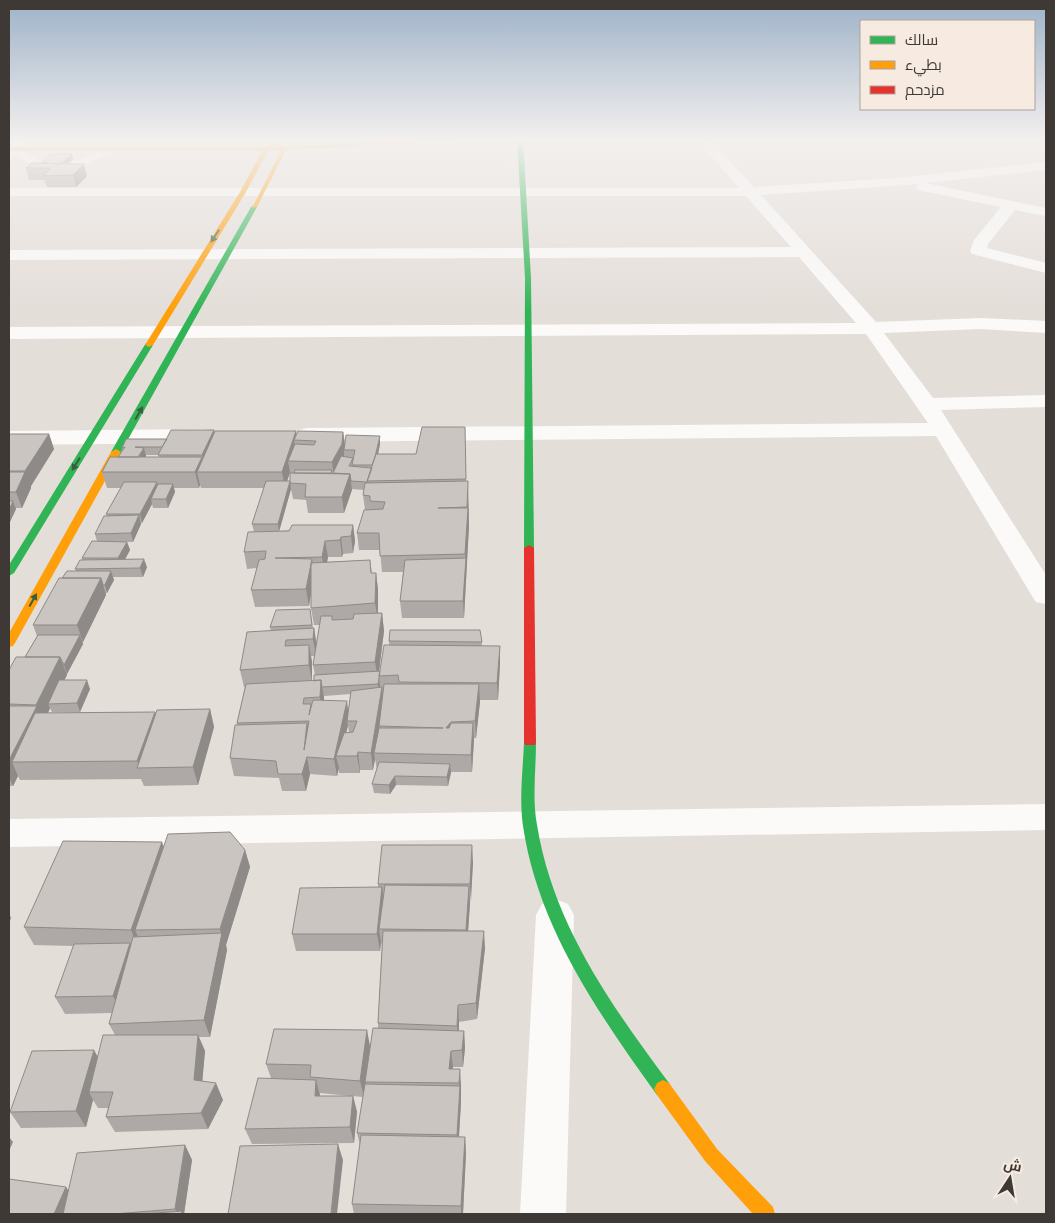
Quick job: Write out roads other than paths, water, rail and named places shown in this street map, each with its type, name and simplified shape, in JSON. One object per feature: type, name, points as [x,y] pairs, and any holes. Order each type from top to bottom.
[{"type":"main road","points":[[9,573],[241,196]]},
{"type":"main road","points":[[9,643],[227,254],[262,196]]},
{"type":"main road","points":[[524,196],[525,253],[528,278],[526,331],[529,433],[530,825],[541,875],[555,915],[589,982],[711,1155],[766,1214]]},
{"type":"street","points":[[753,196],[871,328],[927,404],[1035,562],[1046,596]]},
{"type":"street","points":[[970,196],[1046,212]]},
{"type":"street","points":[[1012,204],[980,242],[978,251],[1046,268]]},
{"type":"street","points":[[9,255],[804,252]]},
{"type":"street","points":[[9,333],[871,328],[926,324],[1007,323],[1046,327]]},
{"type":"street","points":[[927,404],[1046,401]]},
{"type":"street","points":[[282,436],[943,429]]},
{"type":"street","points":[[9,438],[223,436]]},
{"type":"street","points":[[9,832],[1046,817]]},
{"type":"street","points":[[543,1214],[555,915]]}]
